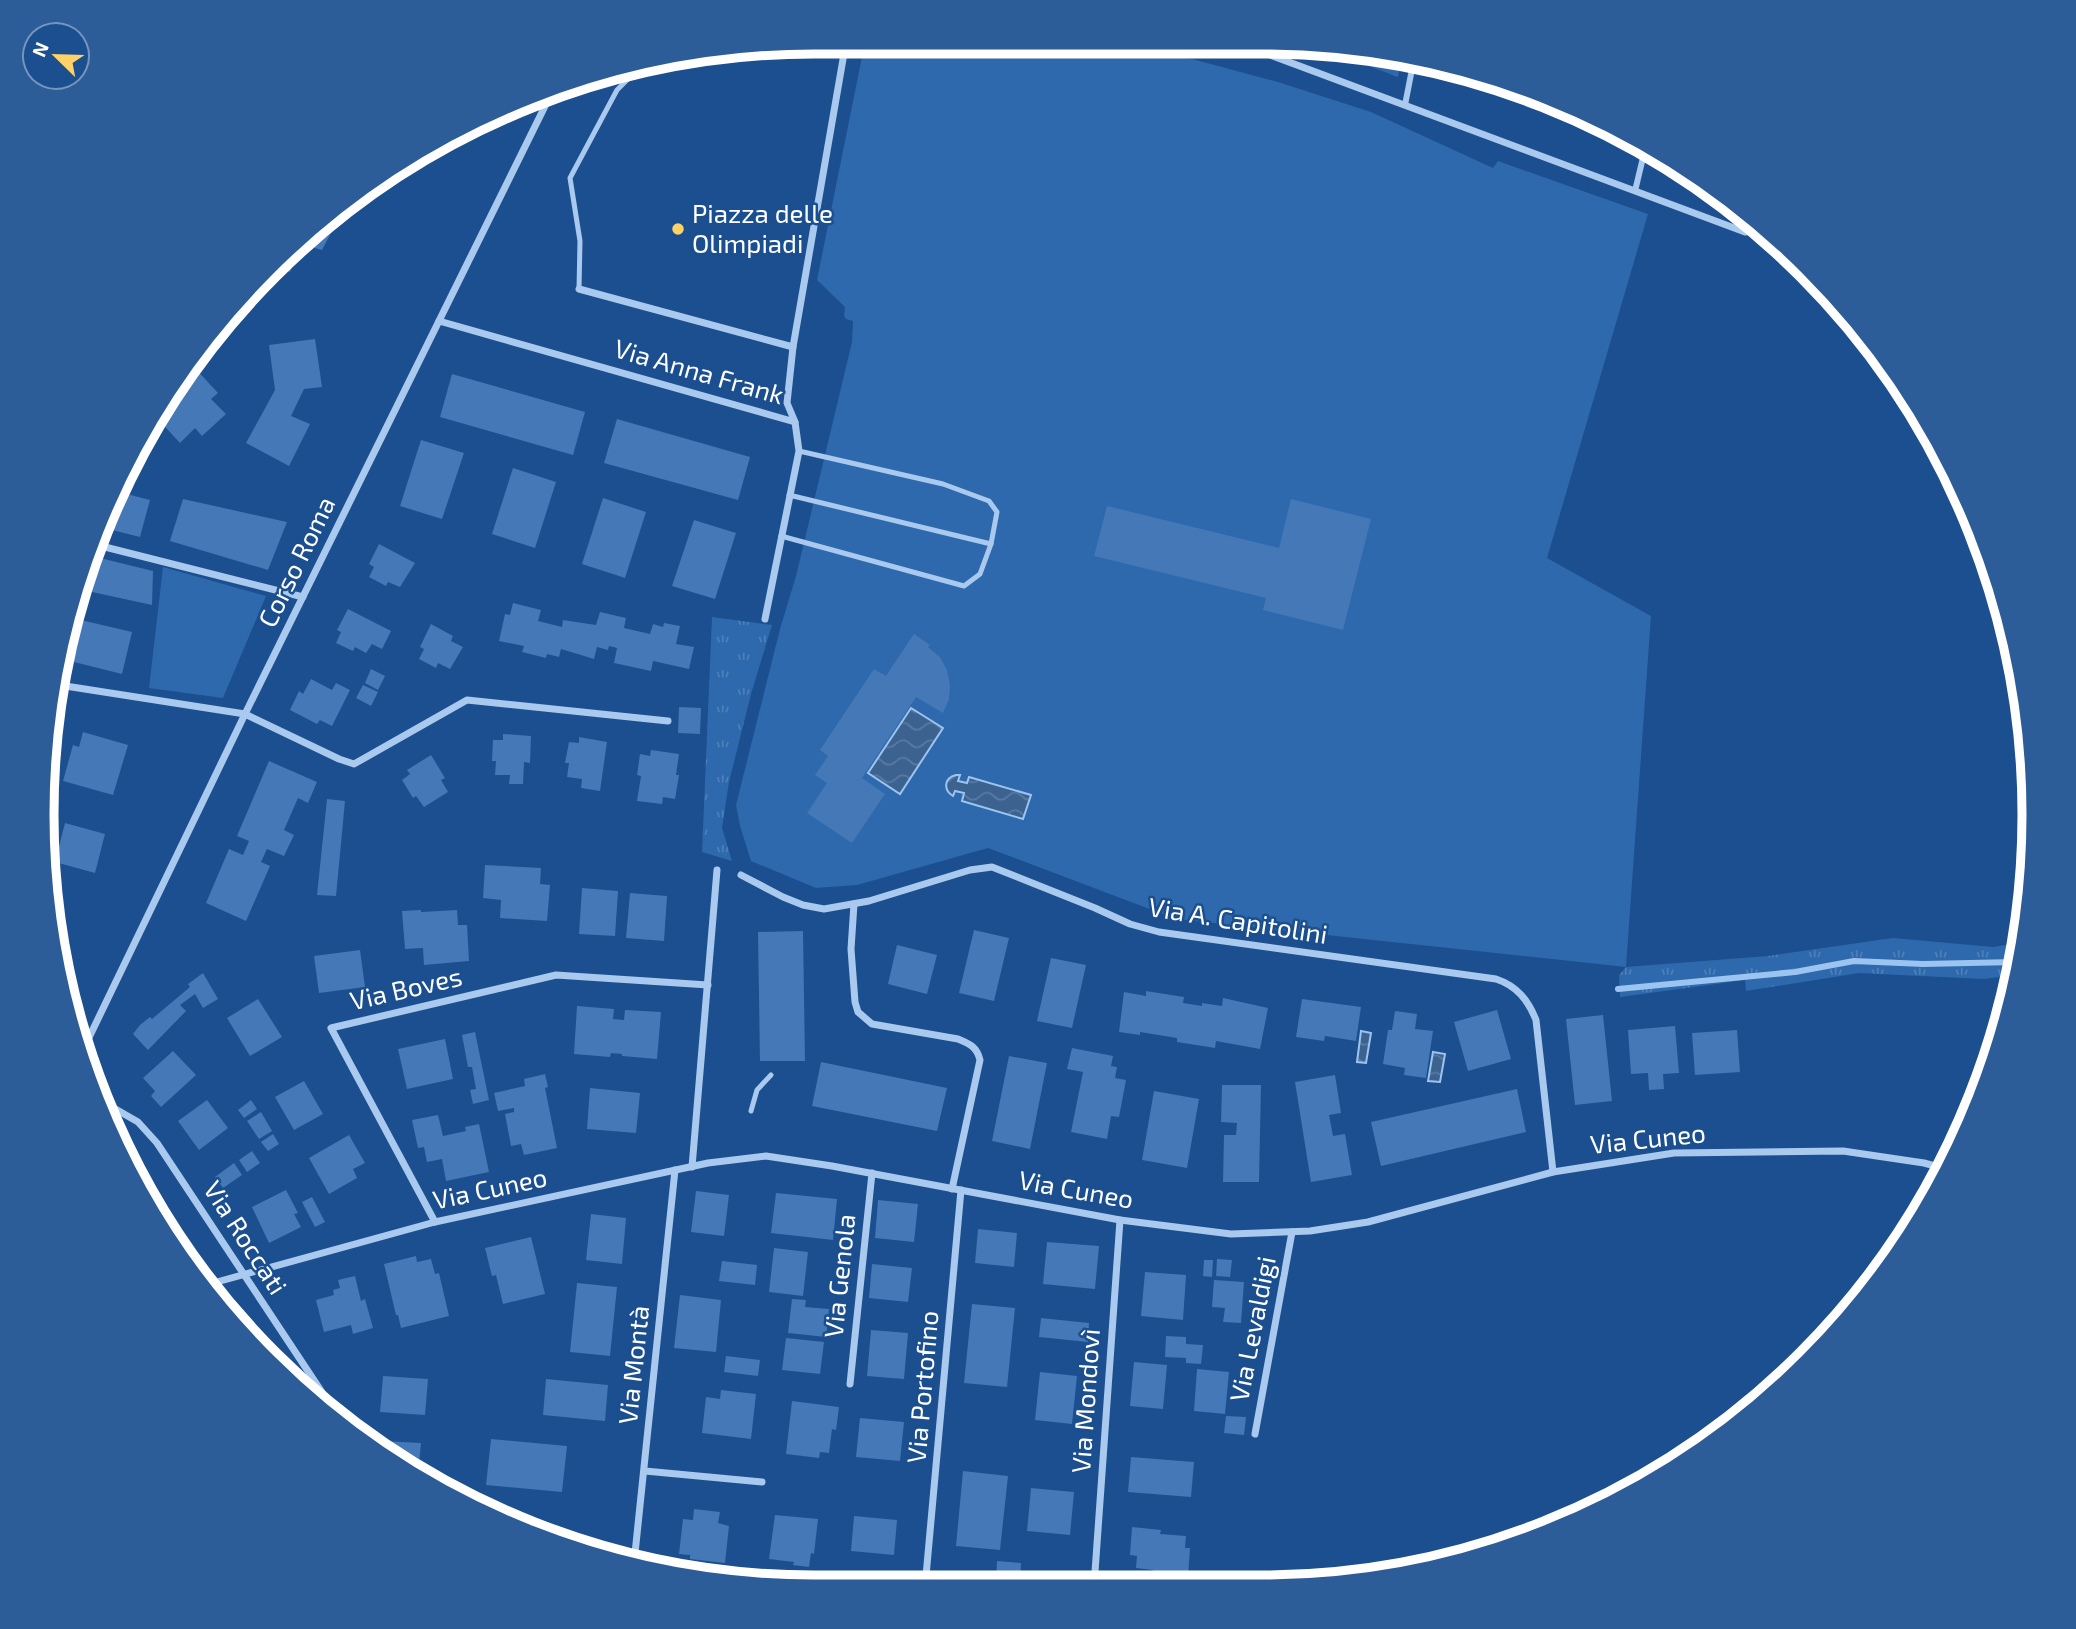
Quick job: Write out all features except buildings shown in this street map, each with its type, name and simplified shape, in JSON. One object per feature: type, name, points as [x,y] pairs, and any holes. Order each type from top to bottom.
[{"type":"street","points":[[795,422],[787,403],[793,347],[844,54]]},
{"type":"street","points":[[1268,54],[1749,232]]},
{"type":"street","points":[[1281,59],[1282,55]]},
{"type":"street","points":[[1405,105],[1412,69]]},
{"type":"street","name":"Corso Roma","points":[[89,1038],[546,104]]},
{"type":"street","points":[[1635,191],[1643,157]]},
{"type":"street","points":[[579,289],[793,347]]},
{"type":"street","name":"Via Anna Frank","points":[[439,321],[795,422],[799,451],[765,618]]},
{"type":"street","points":[[104,547],[303,597]]},
{"type":"street","points":[[66,686],[245,715],[354,764],[467,700],[668,721]]},
{"type":"street","name":"Via A. Capitolini","points":[[741,875],[783,897],[824,909],[870,901],[970,870],[992,867],[1130,924],[1159,932],[1496,979],[1519,991],[1530,1004],[1536,1020],[1553,1172]]},
{"type":"street","points":[[692,1167],[717,870]]},
{"type":"street","points":[[854,904],[851,949],[858,1012],[872,1024],[958,1039],[978,1051],[980,1060],[952,1189]]},
{"type":"street","name":"Via Boves","points":[[435,1222],[331,1028],[556,975],[708,985]]},
{"type":"street","name":"Via Roccati","points":[[113,1108],[138,1122],[157,1143],[323,1394]]},
{"type":"street","name":"Via Cuneo","points":[[215,1282],[435,1222],[675,1170],[766,1156],[872,1173],[1120,1220],[1231,1234],[1310,1231],[1368,1222],[1553,1172],[1674,1153],[1843,1151],[1935,1166]]},
{"type":"street","name":"Via Montà","points":[[635,1553],[675,1170]]},
{"type":"street","name":"Via Genola","points":[[850,1384],[872,1173]]},
{"type":"street","name":"Via Portofino","points":[[926,1575],[961,1190]]},
{"type":"street","name":"Via Mondovì","points":[[1095,1575],[1120,1220]]},
{"type":"street","name":"Via Levaldigi","points":[[1255,1434],[1292,1232]]},
{"type":"street","points":[[645,1471],[762,1482]]},
{"type":"lane","points":[[579,289],[580,242],[570,178],[617,90],[630,77]]},
{"type":"lane","points":[[781,536],[964,586],[980,574],[991,544],[997,512],[989,501],[943,484],[799,451]]},
{"type":"lane","points":[[789,495],[991,544]]},
{"type":"lane","points":[[751,1111],[757,1090],[771,1074]]},
{"type":"green space","points":[[863,54],[1153,54],[1192,59],[1278,82],[1371,112],[1493,168],[1498,161],[1648,214],[1547,558],[1651,616],[1626,967],[1176,919],[988,848],[857,885],[816,888],[751,861],[736,805],[796,576],[852,342],[853,321],[846,319],[845,307],[817,280]]},
{"type":"green space","points":[[1354,60],[1400,67],[1398,77]]},
{"type":"green space","points":[[163,567],[266,596],[223,698],[149,688]]},
{"type":"green space","points":[[712,617],[772,625],[729,782],[722,828],[732,861],[702,852]]},
{"type":"green space","points":[[1893,938],[1993,947],[2010,944],[2004,976],[1984,979],[1859,973],[1746,991],[1745,980],[1620,997],[1619,975],[1626,967],[1768,956]]},
{"type":"water","points":[[911,708],[943,728],[900,794],[868,773]]},
{"type":"water","points":[[956,775],[960,775],[958,781],[967,783],[969,777],[1031,795],[1023,819],[962,801],[964,793],[955,791],[953,796],[946,784]]},
{"type":"water","points":[[1361,1031],[1371,1033],[1366,1063],[1357,1062]]},
{"type":"water","points":[[1433,1052],[1445,1054],[1440,1082],[1428,1081]]},
{"type":"waterway","points":[[1618,989],[1795,972],[1854,961],[1923,964],[2007,962]]},
{"type":"place","name":"Piazza delle Olimpiadi","points":[[678,229]]}]
